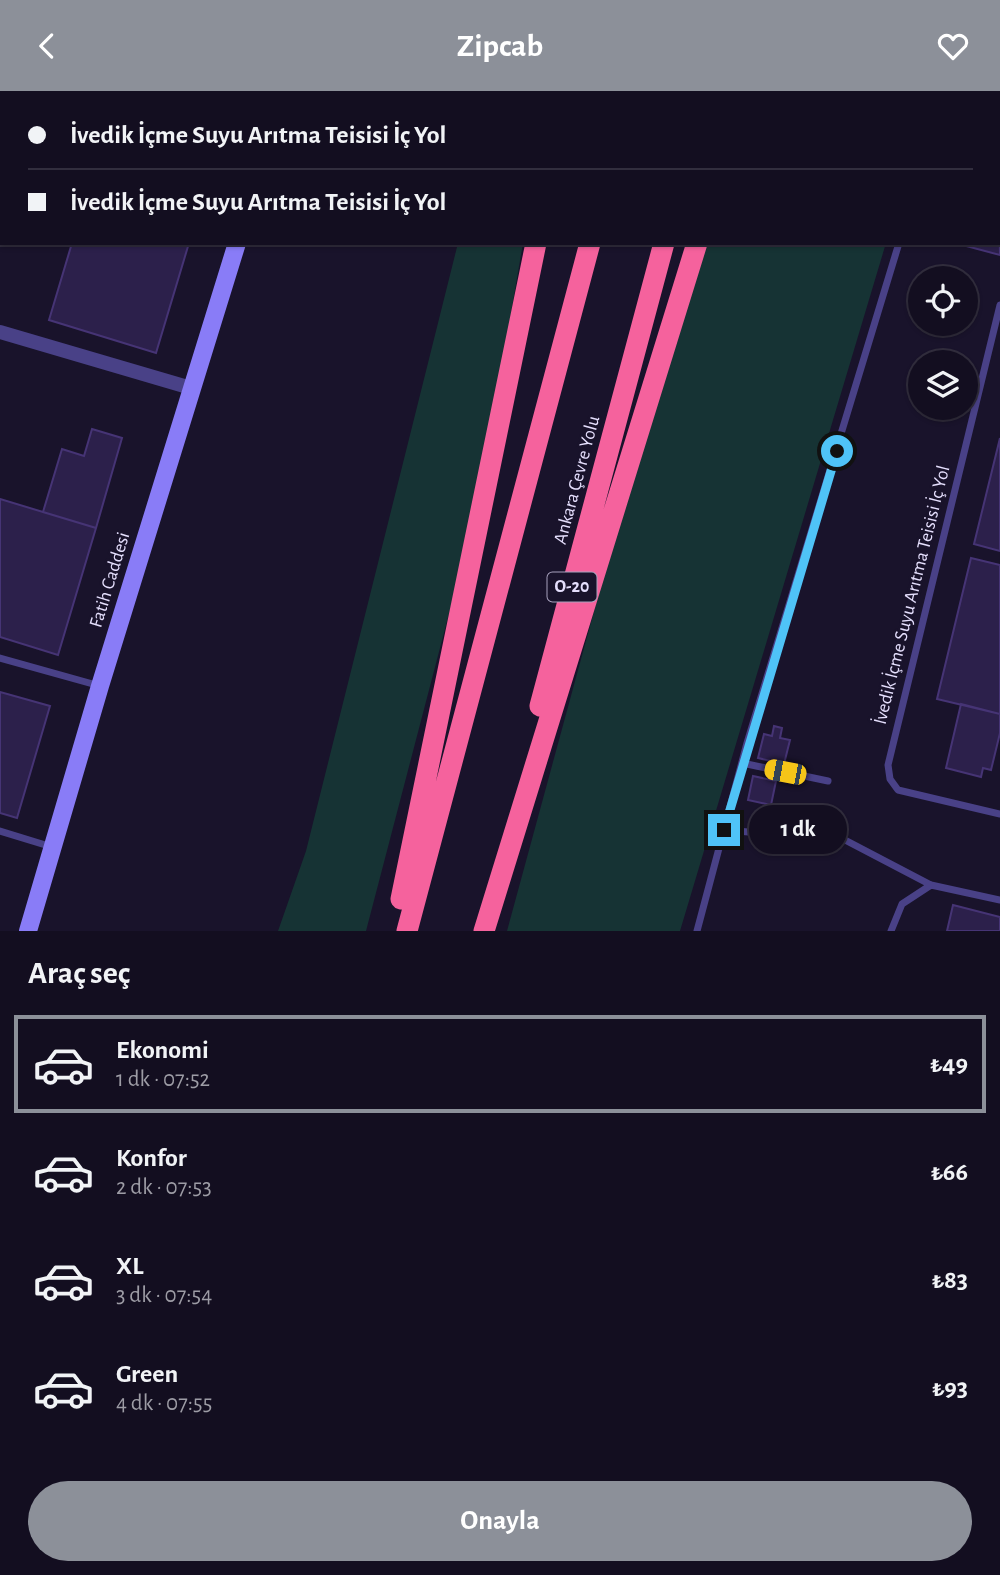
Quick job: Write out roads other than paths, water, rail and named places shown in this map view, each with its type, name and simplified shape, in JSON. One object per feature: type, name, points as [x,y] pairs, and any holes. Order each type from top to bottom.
[{"type":"highway","points":[[395,931],[536,245]]},
{"type":"highway","points":[[407,931],[589,245]]},
{"type":"highway","name":"Ankara Çevre Yolu","points":[[482,931],[663,245]]},
{"type":"highway","points":[[482,931],[696,245]]},
{"type":"street","name":"Fatih Caddesi","points":[[28,931],[100,686],[236,245]]},
{"type":"street","points":[[0,332],[191,388]]},
{"type":"lane","points":[[697,931],[742,764],[898,245]]},
{"type":"lane","name":"İvedik İçme Suyu Arıtma Teisisi İç Yol","points":[[1000,305],[888,765],[890,779],[898,790],[1000,814]]},
{"type":"lane","points":[[0,658],[100,686]]},
{"type":"lane","points":[[742,764],[828,781]]},
{"type":"lane","points":[[724,830],[845,839],[930,885],[1000,900]]},
{"type":"lane","points":[[0,831],[53,847]]},
{"type":"lane","points":[[891,931],[902,904],[930,885]]}]
